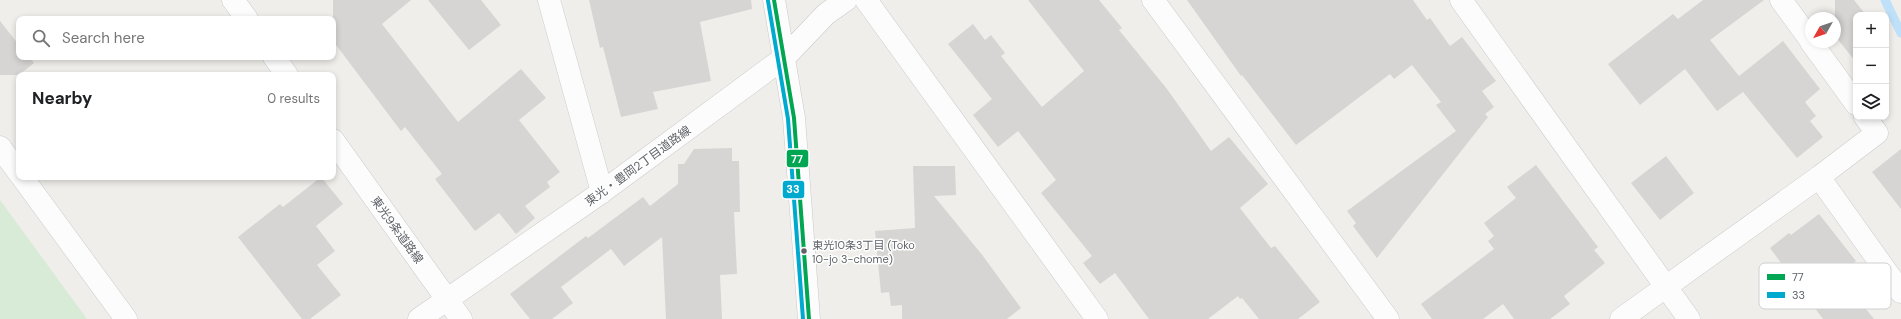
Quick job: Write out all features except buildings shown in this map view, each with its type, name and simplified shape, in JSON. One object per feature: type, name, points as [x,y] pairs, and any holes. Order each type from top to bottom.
[{"type":"street","points":[[233,0],[244,16]]},
{"type":"street","points":[[549,0],[602,192]]},
{"type":"street","points":[[774,0],[785,57],[794,118],[809,319]]},
{"type":"street","name":"東光・豊岡2丁目道路線","points":[[419,319],[602,192],[785,57],[826,14],[846,0]]},
{"type":"street","points":[[866,0],[1097,319]]},
{"type":"street","points":[[1153,0],[1388,319]]},
{"type":"street","points":[[1461,0],[1689,319]]},
{"type":"street","points":[[1781,0],[1805,34]]},
{"type":"street","points":[[1815,48],[1853,100]]},
{"type":"street","points":[[276,60],[284,72]]},
{"type":"street","points":[[1621,319],[1819,177],[1876,133],[1867,120]]},
{"type":"street","name":"東光9条道路線","points":[[336,144],[461,319]]},
{"type":"street","points":[[0,147],[16,169]]},
{"type":"street","points":[[1819,177],[1880,263]]},
{"type":"street","points":[[24,180],[126,319]]},
{"type":"street","points":[[1891,278],[1901,292]]},
{"type":"green space","points":[[0,200],[87,319],[0,319]]},
{"type":"waterway","points":[[1885,0],[1901,33]]},
{"type":"transit line","name":"77","points":[[774,0],[794,118],[809,319]]},
{"type":"transit line","name":"33","points":[[768,1],[788,119],[803,319]]},
{"type":"place","name":"東光10条3丁目 (Toko 10-jo 3-chome)","points":[[804,251]]}]
